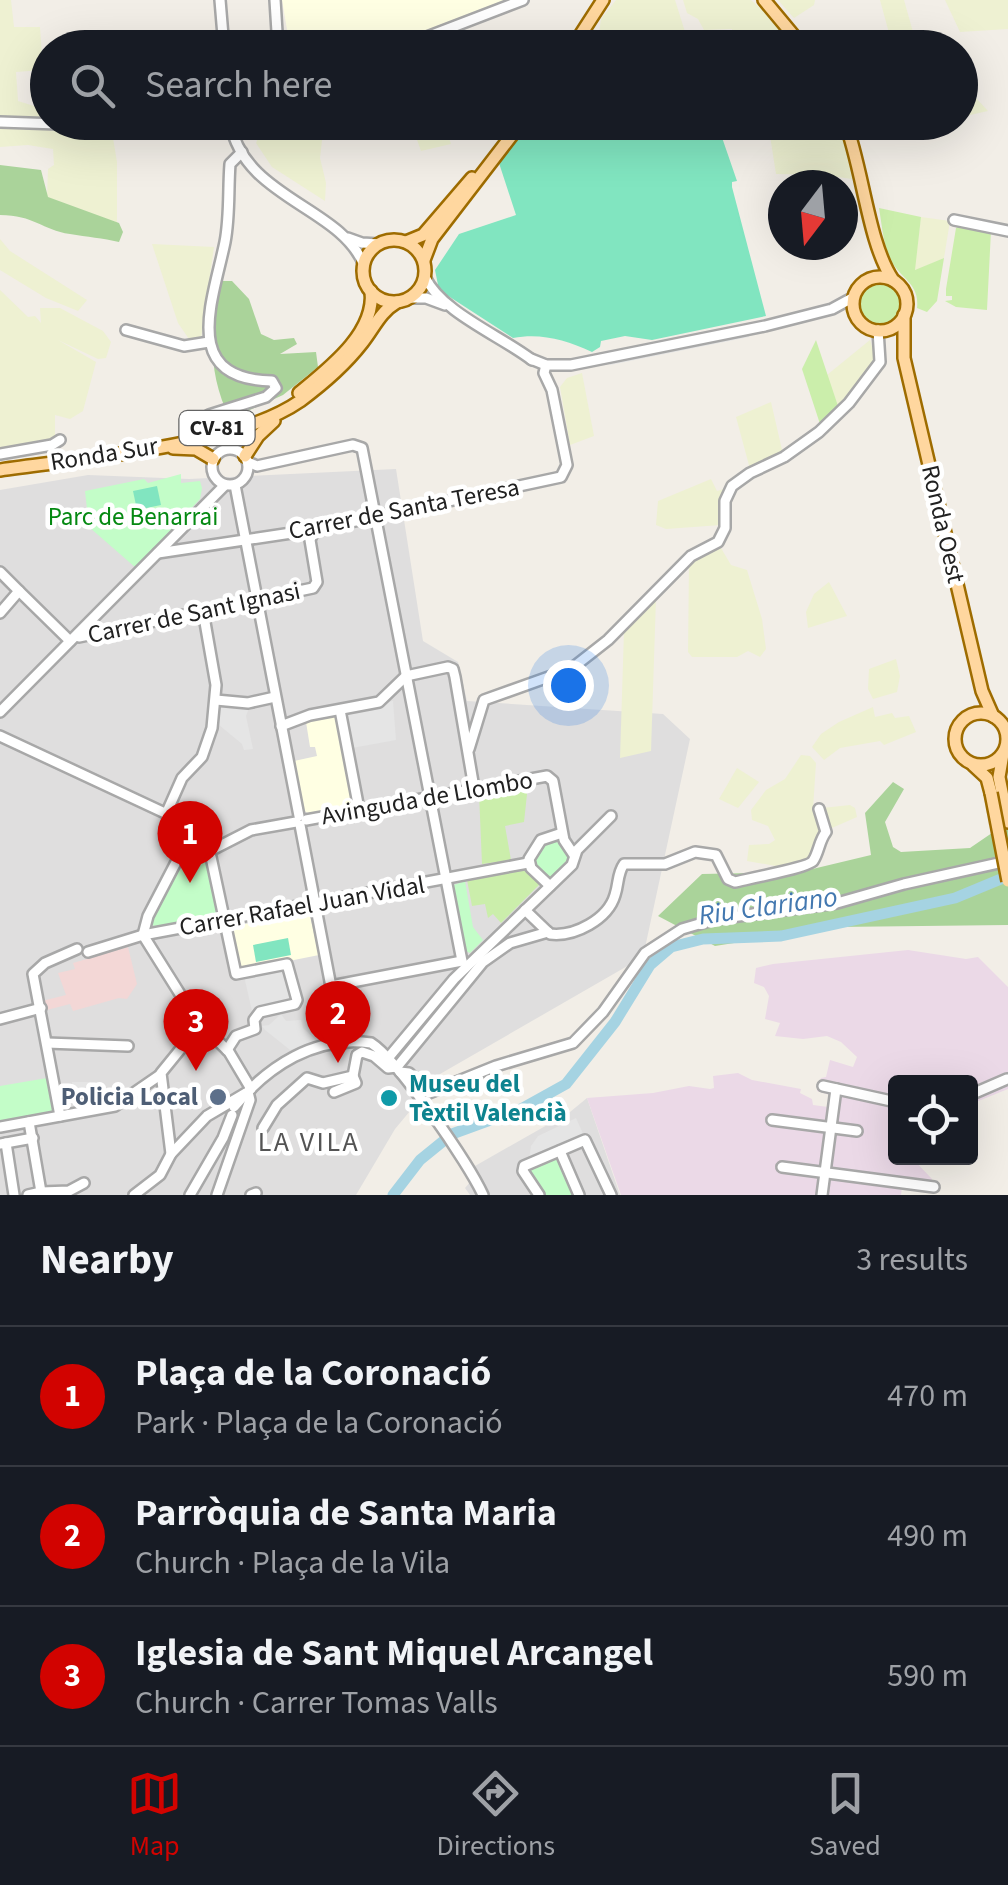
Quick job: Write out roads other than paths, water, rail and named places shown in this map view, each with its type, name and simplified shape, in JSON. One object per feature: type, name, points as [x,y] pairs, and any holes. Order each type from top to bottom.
[{"type":"main road","points":[[574,30],[593,0]]},
{"type":"main road","points":[[583,30],[602,0]]},
{"type":"main road","points":[[764,0],[789,30]]},
{"type":"main road","points":[[404,300],[387,301],[370,291],[364,265],[379,244],[406,242],[423,235],[499,140]]},
{"type":"main road","points":[[425,277],[424,260],[432,239],[508,140]]},
{"type":"main road","points":[[851,140],[878,248],[906,297],[904,316],[898,323],[880,330],[861,323],[854,312],[854,297],[877,264],[878,248]]},
{"type":"main road","points":[[406,242],[424,260]]},
{"type":"main road","name":"CV-81","points":[[404,300],[420,289],[425,277]]},
{"type":"main road","points":[[870,278],[893,280]]},
{"type":"main road","name":"Ronda Sur","points":[[0,469],[231,425],[265,413],[313,382],[352,341],[370,315],[370,291]]},
{"type":"main road","name":"Ronda Sur","points":[[0,469],[237,430],[280,412],[317,389],[362,343],[386,309],[404,300]]},
{"type":"main road","name":"Ronda Oest","points":[[904,316],[904,358]]},
{"type":"main road","name":"Ronda Oest","points":[[880,330],[899,346],[904,358],[982,691],[992,716]]},
{"type":"main road","points":[[249,464],[268,425],[317,389]]},
{"type":"main road","points":[[124,451],[186,448],[204,452],[213,459]]},
{"type":"main road","points":[[982,691],[974,714],[960,723],[954,739],[960,755],[974,764],[996,791],[1008,822]]},
{"type":"main road","points":[[974,714],[992,716],[1005,728],[1007,737],[996,791],[1008,880]]},
{"type":"main road","points":[[974,764],[990,764],[1003,754]]},
{"type":"street","points":[[220,0],[222,30]]},
{"type":"street","points":[[275,0],[277,30]]},
{"type":"street","points":[[445,30],[523,0]]},
{"type":"street","points":[[0,122],[30,123]]},
{"type":"street","points":[[236,140],[242,152],[274,188],[337,232],[358,252],[364,265]]},
{"type":"street","points":[[208,414],[270,396],[276,386],[272,380],[232,374],[219,362],[209,342],[211,305],[229,215],[230,164],[242,152]]},
{"type":"street","points":[[954,220],[1008,232]]},
{"type":"street","points":[[337,232],[358,242],[379,244]]},
{"type":"street","name":"Carrer de Santa Teresa","points":[[158,553],[314,529],[564,476],[567,465],[551,372],[452,308],[431,289],[425,277]]},
{"type":"street","points":[[551,372],[766,326],[832,309],[854,297]]},
{"type":"street","name":"Carrer de Santa Teresa","points":[[404,300],[426,298],[452,308]]},
{"type":"street","points":[[832,309],[854,312]]},
{"type":"street","points":[[126,330],[184,346],[209,342]]},
{"type":"street","points":[[469,749],[484,700],[578,664],[622,628],[691,556],[718,542],[724,532],[724,506],[732,486],[784,458],[842,410],[880,362],[880,330]]},
{"type":"street","points":[[0,454],[52,445],[60,440]]},
{"type":"street","points":[[0,712],[249,464],[358,445],[364,453],[465,963]]},
{"type":"street","points":[[249,464],[228,448],[213,459],[212,473],[229,486],[246,540],[342,1044]]},
{"type":"street","name":"Carrer de Sant Ignasi","points":[[71,640],[317,585],[310,540],[314,529]]},
{"type":"street","points":[[0,572],[71,640]]},
{"type":"street","points":[[0,613],[19,591]]},
{"type":"street","points":[[166,814],[182,778],[204,753],[216,700],[203,611]]},
{"type":"street","points":[[281,726],[310,715],[382,700],[406,676],[443,668],[454,671],[474,788]]},
{"type":"street","points":[[216,700],[248,703],[275,697]]},
{"type":"street","points":[[340,710],[360,809]]},
{"type":"street","points":[[0,736],[187,824],[205,851],[226,921],[236,974],[288,965],[297,1002],[260,1012],[254,1020],[255,1029],[235,1037],[227,1050]]},
{"type":"street","name":"Avinguda de Llombo","points":[[205,851],[254,829],[550,776],[562,833],[574,855]]},
{"type":"street","points":[[525,910],[548,932],[572,932],[606,913],[616,893],[621,867],[630,862],[662,864],[695,852],[718,857],[728,879],[735,882],[807,867],[826,832],[819,809]]},
{"type":"street","points":[[389,1056],[465,963],[572,865],[574,855],[611,816]]},
{"type":"street","points":[[88,952],[144,930],[191,830]]},
{"type":"street","points":[[550,886],[528,863],[538,843],[562,833]]},
{"type":"street","points":[[185,845],[205,851]]},
{"type":"street","points":[[263,1128],[278,1105],[306,1078],[332,1088],[356,1083],[356,1055],[362,1052],[388,1068],[409,1073],[429,1093],[510,1062],[569,1045],[604,1012],[644,953],[664,938],[694,925],[837,902],[1008,862]]},
{"type":"street","name":"Carrer Rafael Juan Vidal","points":[[144,930],[160,932],[226,921],[528,863]]},
{"type":"street","points":[[144,930],[201,1024],[227,1050],[250,1091],[218,1195]]},
{"type":"street","points":[[398,1070],[483,962],[510,944],[548,932]]},
{"type":"street","points":[[60,1116],[33,974],[46,962],[77,948]]},
{"type":"street","points":[[331,986],[465,963]]},
{"type":"street","points":[[0,1127],[117,1106],[160,1075],[168,1060],[214,1008],[207,1000]]},
{"type":"street","points":[[0,1019],[41,1008]]},
{"type":"street","points":[[190,1195],[223,1138],[233,1111],[278,1063],[296,1054],[370,1042],[389,1056],[482,1193]]},
{"type":"street","points":[[46,1043],[128,1046]]},
{"type":"street","points":[[160,1075],[171,1154]]},
{"type":"street","points":[[978,1092],[1007,1079]]},
{"type":"street","points":[[823,1086],[888,1100]]},
{"type":"street","points":[[822,1195],[836,1089]]},
{"type":"street","points":[[134,1195],[162,1172],[171,1154],[207,1116],[250,1091]]},
{"type":"street","points":[[772,1120],[857,1131]]},
{"type":"street","points":[[29,1122],[41,1192]]},
{"type":"street","points":[[14,1195],[3,1143],[33,1138]]},
{"type":"street","points":[[539,1195],[523,1171],[524,1166],[587,1142],[610,1195]]},
{"type":"street","points":[[560,1151],[579,1195]]},
{"type":"street","points":[[782,1167],[934,1187]]},
{"type":"street","points":[[29,1194],[72,1190],[84,1183]]},
{"type":"waterway","name":"Riu Clariano","points":[[393,1195],[420,1160],[452,1134],[521,1109],[566,1084],[615,1022],[650,965],[671,947],[703,939],[781,936],[955,898],[1008,876]]},
{"type":"place","name":"Plaça de la Coronació","points":[[190,883]]},
{"type":"place","name":"Parròquia de Santa Maria","points":[[338,1063]]},
{"type":"place","name":"Iglesia de Sant Miquel Arcangel","points":[[196,1071]]},
{"type":"place","name":"Policia Local","points":[[218,1097]]},
{"type":"place","name":"Museu del Tèxtil Valencià","points":[[389,1098]]},
{"type":"district","name":"LA VILA","points":[[309,1142]]},
{"type":"park label","name":"Parc de Benarrai","points":[[133,517]]}]
